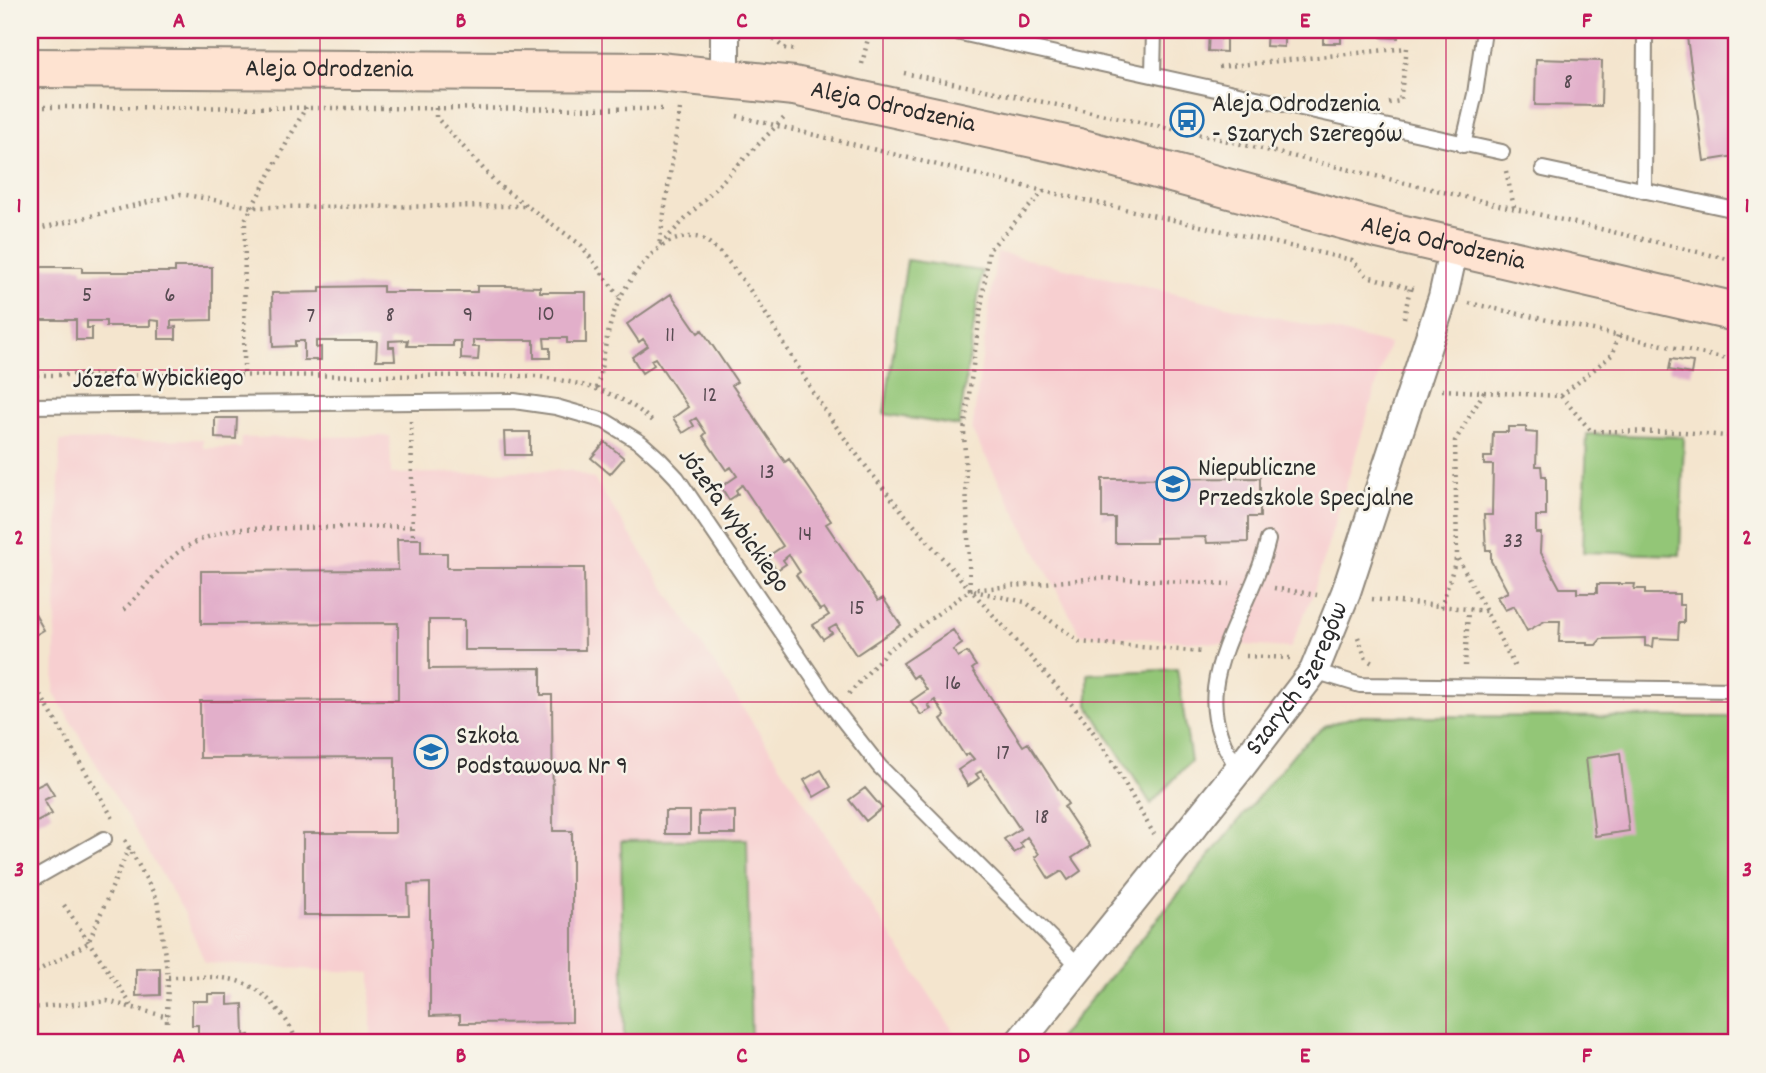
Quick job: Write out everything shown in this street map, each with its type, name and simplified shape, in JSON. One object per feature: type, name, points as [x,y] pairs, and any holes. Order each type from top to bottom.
[{"type":"street","points":[[725,30],[725,76]]},
{"type":"street","name":"Aleja Odrodzenia","points":[[30,68],[659,72],[725,76],[794,86],[1079,148],[1454,247],[1736,312]]},
{"type":"street","name":"Szarych Szeregów","points":[[1019,1043],[1239,769],[1346,593],[1443,297],[1454,247]]},
{"type":"lane","points":[[947,30],[1502,152]]},
{"type":"lane","points":[[1153,74],[1154,30]]},
{"type":"lane","points":[[1463,145],[1475,93],[1484,30]]},
{"type":"lane","points":[[1644,191],[1645,30]]},
{"type":"lane","points":[[1543,169],[1736,210]]},
{"type":"lane","name":"Józefa Wybickiego","points":[[30,406],[514,401],[581,413],[624,431],[641,443],[677,478],[834,706],[880,767],[1080,967]]},
{"type":"lane","points":[[1239,769],[1227,754],[1216,721],[1216,678],[1223,653],[1253,584],[1268,540]]},
{"type":"lane","points":[[1301,669],[1360,685],[1736,690]]},
{"type":"lane","points":[[30,881],[104,839]]},
{"type":"path","points":[[763,30],[784,48],[799,50]]},
{"type":"path","points":[[862,64],[870,30]]},
{"type":"path","points":[[1243,73],[1216,67],[1407,48],[1400,101],[1391,104],[1377,101]]},
{"type":"path","points":[[849,61],[876,66]]},
{"type":"path","points":[[902,72],[1224,139],[1736,261]]},
{"type":"path","points":[[30,107],[692,110]]},
{"type":"path","points":[[244,373],[245,220],[306,107]]},
{"type":"path","points":[[436,108],[436,117],[498,185],[582,244],[619,296]]},
{"type":"path","points":[[659,246],[680,109]]},
{"type":"path","points":[[597,388],[619,296],[627,281],[790,113]]},
{"type":"path","points":[[727,114],[1044,191],[1352,260],[1367,276],[1471,304],[1735,360],[1731,403],[1736,437],[1697,433],[1591,431],[1560,396]]},
{"type":"path","points":[[970,590],[964,431],[989,250],[1044,191]]},
{"type":"path","points":[[30,232],[181,194],[252,207],[527,206]]},
{"type":"path","points":[[659,246],[696,237],[713,243],[725,256],[820,405],[929,545],[1080,715],[1158,840]]},
{"type":"path","points":[[1402,326],[1410,288]]},
{"type":"path","points":[[1466,316],[1471,304]]},
{"type":"path","points":[[1442,378],[1438,390],[1560,396],[1613,354],[1618,335]]},
{"type":"path","points":[[30,374],[535,376],[597,388],[637,407],[661,430]]},
{"type":"path","points":[[1441,608],[1457,556],[1455,440],[1484,392]]},
{"type":"path","points":[[412,473],[413,539]]},
{"type":"path","points":[[124,610],[170,556],[189,542],[210,535],[236,528],[413,526]]},
{"type":"path","points":[[1457,556],[1517,672],[1504,672]]},
{"type":"path","points":[[844,698],[888,650],[970,590],[1098,578],[1253,584],[1313,594]]},
{"type":"path","points":[[1372,586],[1367,599],[1486,611]]},
{"type":"path","points":[[970,590],[1025,602],[1080,642],[1282,659],[1295,657],[1301,669]]},
{"type":"path","points":[[1318,606],[1321,597]]},
{"type":"path","points":[[1464,671],[1468,611]]},
{"type":"path","points":[[1356,626],[1366,659],[1377,667]]},
{"type":"path","points":[[30,686],[41,696],[116,824]]},
{"type":"path","points":[[30,702],[41,696]]},
{"type":"path","points":[[119,831],[157,898],[168,977],[168,1017],[162,1042]]},
{"type":"path","points":[[30,975],[88,943],[129,848]]},
{"type":"path","points":[[64,905],[132,1007]]},
{"type":"path","points":[[168,977],[222,977],[258,988],[282,1014],[296,1043]]},
{"type":"path","points":[[30,1008],[80,1001],[107,1001],[168,1017]]},
{"type":"path","points":[[30,1033],[39,1043]]},
{"type":"shaded area","name":"Niepubliczne Przedszkole Specjalne","points":[[997,252],[1389,344],[1313,594],[1290,648],[1080,634],[972,431]]},
{"type":"shaded area","name":"Szkoła Podstawowa Nr 9","points":[[390,436],[391,474],[569,470],[594,479],[961,1043],[371,1043],[371,973],[205,963],[184,912],[54,693],[60,441],[203,439],[203,448],[241,448],[242,438]]},
{"type":"green space","points":[[907,260],[982,271],[959,426],[884,414]]},
{"type":"green space","points":[[1587,434],[1684,437],[1680,555],[1583,552]]},
{"type":"green space","points":[[1177,669],[1191,761],[1151,804],[1088,705],[1088,674]]},
{"type":"green space","points":[[1356,716],[1735,717],[1736,1043],[1055,1043],[1296,751],[1325,726]]},
{"type":"green space","points":[[747,839],[751,1043],[624,1043],[621,841]]},
{"type":"green space","points":[[438,1038],[534,1038],[534,1043],[438,1043]]},
{"type":"building","points":[[1209,30],[1221,30],[1221,39],[1226,38],[1226,52],[1208,51]]},
{"type":"building","points":[[1267,30],[1279,30],[1278,34],[1284,34],[1284,47],[1266,46]]},
{"type":"building","points":[[1323,30],[1341,30],[1341,43],[1323,43]]},
{"type":"building","points":[[1381,30],[1398,30],[1398,38],[1381,37]]},
{"type":"building","points":[[1686,30],[1736,30],[1736,156],[1704,161]]},
{"type":"building","points":[[1536,59],[1602,61],[1601,106],[1535,105]]},
{"type":"building","points":[[1180,114],[1197,117],[1195,126],[1178,123]]},
{"type":"building","points":[[30,267],[82,267],[82,272],[175,272],[175,267],[212,267],[212,320],[171,321],[171,328],[176,327],[176,339],[159,339],[159,321],[150,320],[150,326],[106,326],[106,321],[87,321],[87,328],[92,328],[92,340],[76,340],[76,320],[30,320]]},
{"type":"building","points":[[383,286],[383,292],[477,292],[477,286],[506,286],[540,287],[540,292],[586,292],[586,343],[567,343],[567,338],[544,338],[545,348],[550,348],[550,358],[534,358],[534,340],[473,340],[473,347],[479,347],[478,360],[461,359],[461,341],[453,341],[453,346],[407,346],[408,340],[389,341],[389,347],[394,347],[395,360],[376,360],[377,341],[316,341],[316,348],[321,347],[321,360],[304,360],[304,341],[295,341],[295,346],[273,347],[272,293],[320,292],[320,287]]},
{"type":"building","points":[[671,294],[698,333],[702,330],[737,382],[732,385],[785,462],[789,459],[811,491],[831,521],[826,524],[878,601],[883,598],[901,625],[856,655],[836,625],[829,629],[832,633],[823,639],[813,625],[829,615],[824,608],[820,610],[796,575],[800,572],[789,555],[783,560],[786,564],[777,570],[767,557],[783,546],[742,485],[736,490],[738,494],[729,500],[721,487],[737,476],[731,467],[726,470],[703,436],[706,433],[696,418],[691,421],[694,426],[683,433],[673,418],[688,407],[655,358],[651,360],[654,365],[642,373],[632,357],[648,346],[643,339],[639,342],[627,324]]},
{"type":"building","points":[[1671,359],[1693,362],[1691,374],[1669,370]]},
{"type":"building","points":[[215,418],[237,418],[236,439],[215,438]]},
{"type":"building","points":[[1508,427],[1526,427],[1526,432],[1537,433],[1536,466],[1541,466],[1542,476],[1546,476],[1546,516],[1536,516],[1536,533],[1541,533],[1540,551],[1560,588],[1577,588],[1577,593],[1597,593],[1597,584],[1635,584],[1634,589],[1645,589],[1645,594],[1679,594],[1679,605],[1684,605],[1684,623],[1679,623],[1678,639],[1654,638],[1653,647],[1645,646],[1645,638],[1601,639],[1596,645],[1587,645],[1587,642],[1559,642],[1560,621],[1545,621],[1527,631],[1514,606],[1505,610],[1497,597],[1508,592],[1491,561],[1491,550],[1486,550],[1484,515],[1492,515],[1493,465],[1484,465],[1484,457],[1492,457],[1493,432],[1508,432]]},
{"type":"building","points":[[504,432],[530,432],[530,455],[505,455]]},
{"type":"building","points":[[605,442],[624,458],[610,474],[591,458]]},
{"type":"building","points":[[1260,478],[1260,517],[1248,517],[1248,542],[1207,543],[1206,537],[1156,538],[1156,543],[1115,543],[1115,518],[1102,518],[1102,479]]},
{"type":"building","points":[[397,539],[421,539],[421,553],[447,553],[447,568],[584,568],[585,650],[464,650],[464,620],[429,620],[429,669],[541,668],[541,695],[552,695],[553,831],[572,831],[572,1022],[460,1023],[460,1015],[430,1016],[430,883],[408,884],[409,915],[303,915],[303,833],[395,833],[395,757],[200,758],[200,701],[398,700],[398,623],[201,624],[201,571],[398,570]]},
{"type":"building","points":[[32,609],[44,630],[30,638],[30,611]]},
{"type":"building","points":[[953,630],[962,644],[953,650],[958,657],[967,652],[976,666],[972,669],[1023,746],[1028,743],[1068,804],[1064,807],[1090,846],[1072,858],[1081,871],[1068,880],[1062,871],[1049,879],[1035,857],[1039,854],[1027,837],[1020,843],[1023,847],[1014,853],[1004,839],[1020,829],[981,771],[976,774],[979,778],[968,786],[958,770],[974,759],[969,753],[965,756],[941,719],[945,716],[935,700],[928,705],[931,709],[921,715],[911,701],[927,690],[917,675],[913,678],[903,663]]},
{"type":"building","points":[[1620,753],[1629,831],[1595,836],[1586,758]]},
{"type":"building","points":[[821,770],[831,787],[814,797],[804,780]]},
{"type":"building","points":[[46,782],[54,795],[44,800],[52,814],[31,825],[30,785],[32,789]]},
{"type":"building","points":[[865,788],[882,808],[866,821],[849,800]]},
{"type":"building","points":[[665,811],[690,811],[690,834],[665,834]]},
{"type":"building","points":[[735,811],[735,834],[699,834],[699,812]]},
{"type":"building","points":[[160,968],[160,995],[136,996],[136,969]]},
{"type":"building","points":[[208,994],[228,994],[228,1005],[243,1004],[244,1036],[249,1035],[249,1043],[198,1043],[198,1025],[192,1025],[192,1001],[208,1001]]},
{"type":"place","name":"Aleja Odrodzenia - Szarych Szeregów","points":[[1187,120]]},
{"type":"place","name":"Niepubliczne Przedszkole Specjalne","points":[[1173,484]]},
{"type":"place","name":"Szkoła Podstawowa Nr 9","points":[[431,752]]}]
